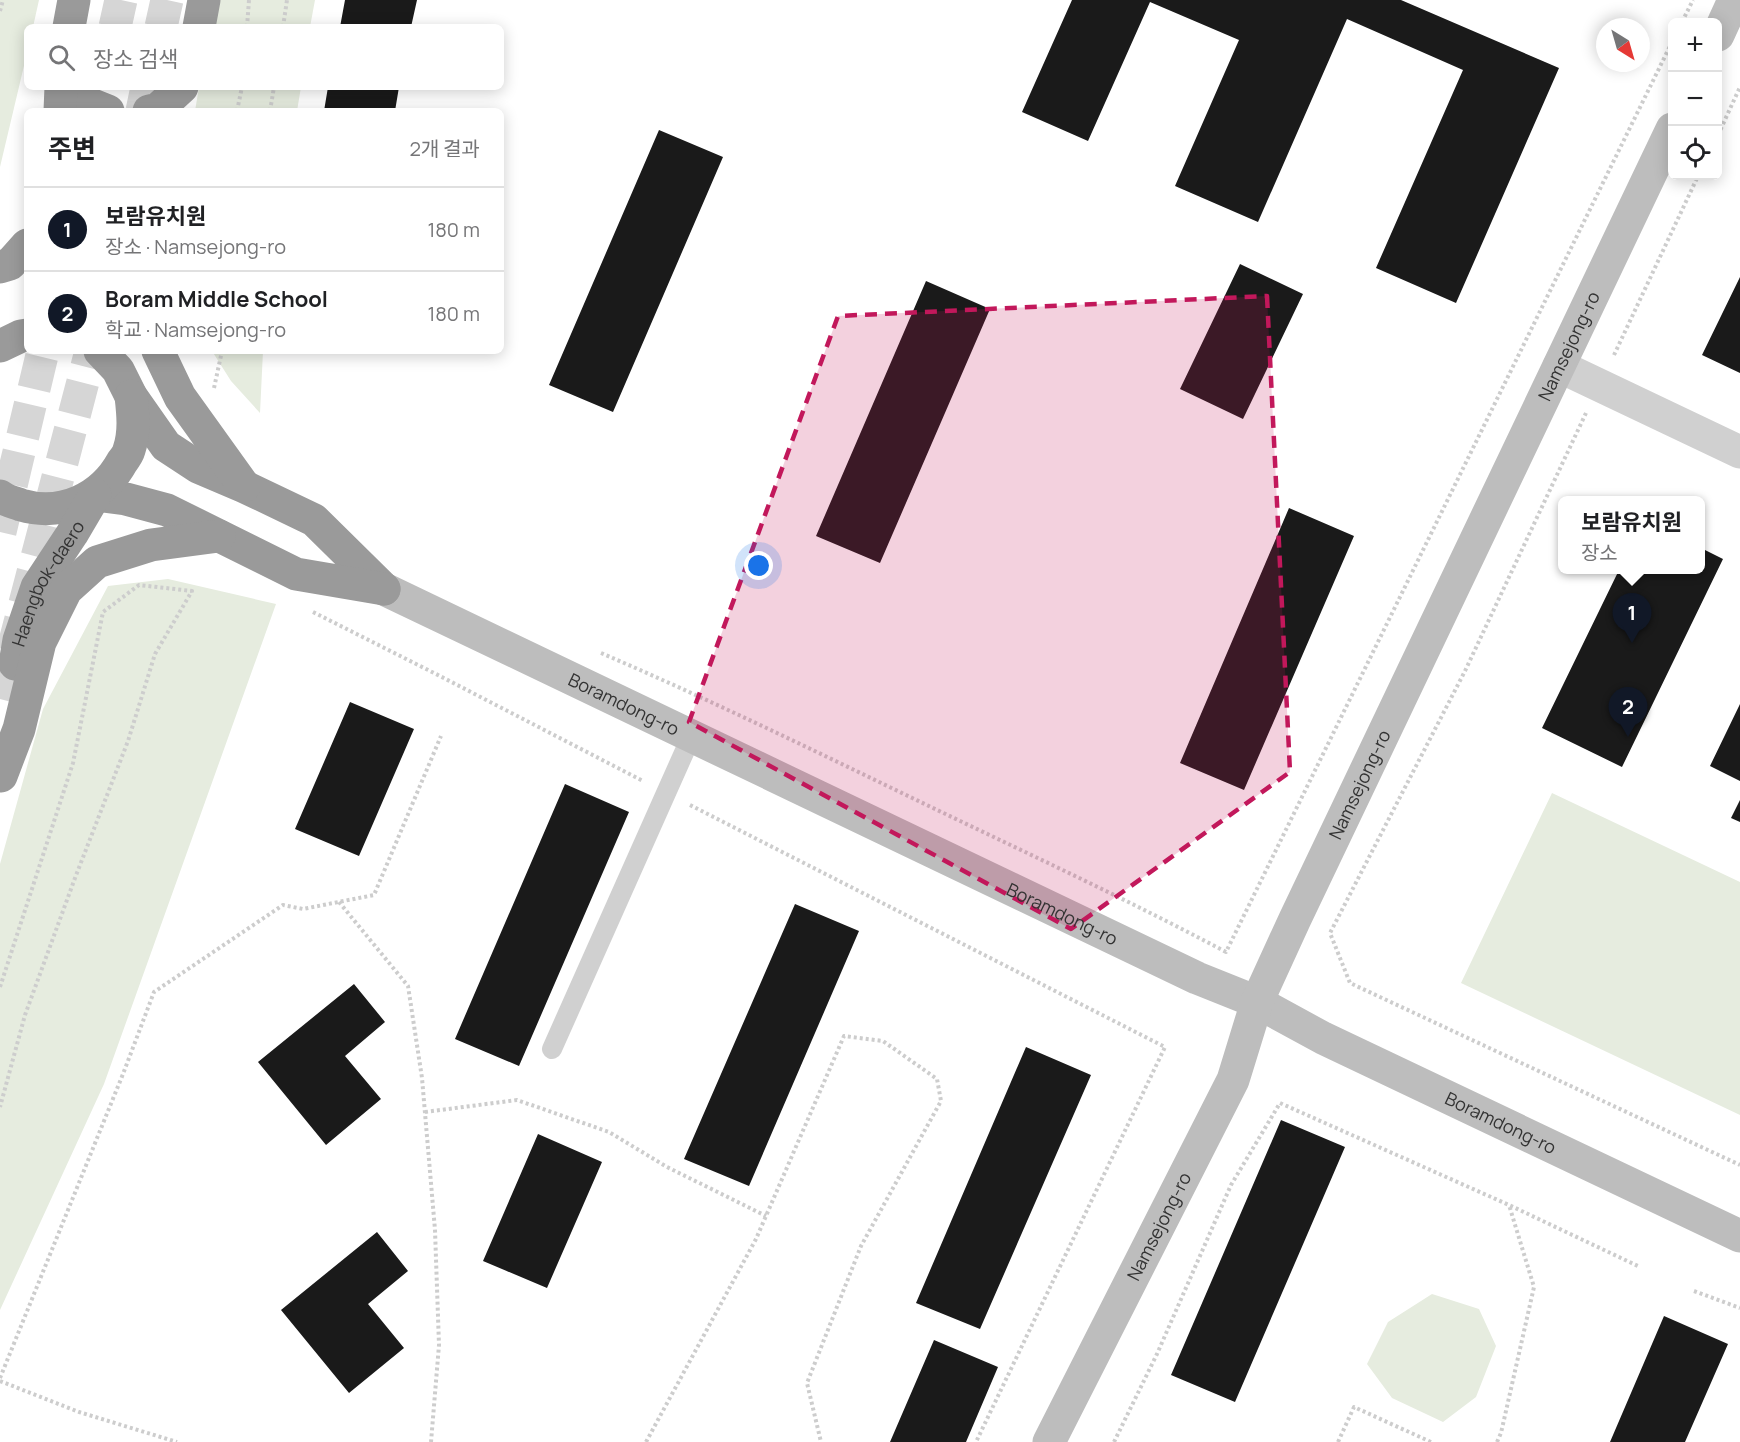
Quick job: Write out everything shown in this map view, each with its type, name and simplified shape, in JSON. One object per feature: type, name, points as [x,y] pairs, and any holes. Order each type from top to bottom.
[{"type":"highway","points":[[70,24],[74,0]]},
{"type":"highway","points":[[200,24],[204,0]]},
{"type":"highway","points":[[60,108],[61,90]]},
{"type":"highway","points":[[77,90],[83,101],[100,108]]},
{"type":"highway","points":[[159,108],[182,90]]},
{"type":"highway","points":[[175,108],[184,90]]},
{"type":"highway","points":[[183,108],[186,90]]},
{"type":"highway","points":[[0,267],[10,264],[24,248]]},
{"type":"highway","points":[[159,354],[180,397],[245,487]]},
{"type":"highway","points":[[116,367],[166,446],[198,467],[314,520],[384,589]]},
{"type":"highway","points":[[0,496],[5,500],[35,509],[66,507],[94,495],[115,475],[129,451],[134,423],[116,367]]},
{"type":"highway","points":[[94,495],[168,510],[296,574],[384,589]]},
{"type":"highway","name":"Haengbok-daero","points":[[1,779],[8,697],[25,620],[37,587],[72,534],[94,495]]},
{"type":"highway","points":[[1,779],[19,729],[40,642],[66,590],[98,562],[151,545],[219,536]]},
{"type":"street","points":[[1722,26],[1734,0]]},
{"type":"street","name":"Namsejong-ro","points":[[1049,1442],[1233,1080],[1257,1002],[1668,137]]},
{"type":"street","points":[[1559,366],[1740,452]]},
{"type":"street","name":"Boramdong-ro","points":[[384,589],[1197,978],[1257,1002],[1323,1038],[1740,1236]]},
{"type":"lane","points":[[552,1049],[691,736]]},
{"type":"path","points":[[0,11],[3,0]]},
{"type":"path","points":[[247,24],[249,0]]},
{"type":"path","points":[[283,24],[286,0]]},
{"type":"path","points":[[1684,18],[1693,0]]},
{"type":"path","points":[[591,649],[678,686],[799,743],[1125,900],[1226,952],[1668,50]]},
{"type":"path","points":[[1722,126],[1740,87]]},
{"type":"path","points":[[238,108],[241,90]]},
{"type":"path","points":[[270,108],[274,90]]},
{"type":"path","points":[[1696,180],[1465,671],[1330,933],[1350,983],[1740,1165]]},
{"type":"path","points":[[0,987],[73,763],[103,612],[139,585],[192,591],[155,654],[129,741],[75,878],[25,1015],[0,1107]]},
{"type":"path","points":[[308,610],[1165,1047],[976,1442]]},
{"type":"path","points":[[177,1442],[79,1412],[0,1379],[154,992],[283,905],[303,909],[374,895],[441,736]]},
{"type":"path","points":[[339,902],[408,986],[422,1078],[435,1230],[439,1345],[431,1442]]},
{"type":"path","points":[[646,1442],[756,1239],[844,1036],[883,1041],[937,1079],[941,1101],[861,1246],[807,1383],[821,1442]]},
{"type":"path","points":[[425,1112],[517,1100],[609,1132],[667,1167],[766,1216]]},
{"type":"path","points":[[1114,1442],[1157,1354],[1231,1185],[1280,1103],[1509,1205],[1640,1267]]},
{"type":"path","points":[[1497,1442],[1501,1433],[1534,1287],[1509,1205]]},
{"type":"path","points":[[1694,1291],[1740,1308]]},
{"type":"path","points":[[1338,1442],[1354,1407],[1431,1442]]},
{"type":"highlighted area","points":[[1267,296],[1290,772],[1071,929],[689,722],[838,316]]},
{"type":"shaded area","points":[[0,0],[39,0],[34,24],[24,24],[24,66],[0,167]]},
{"type":"shaded area","points":[[219,0],[315,0],[311,24],[213,24]]},
{"type":"shaded area","points":[[198,90],[300,90],[298,108],[196,108]]},
{"type":"shaded area","points":[[214,354],[263,354],[260,413],[231,381]]},
{"type":"shaded area","points":[[168,579],[276,604],[104,1084],[0,1310],[0,864],[43,709],[108,586]]},
{"type":"shaded area","points":[[1552,793],[1740,882],[1740,1115],[1461,983]]},
{"type":"shaded area","points":[[1432,1294],[1479,1309],[1496,1346],[1476,1397],[1443,1422],[1392,1398],[1367,1364],[1388,1322]]},
{"type":"building","points":[[345,0],[417,0],[412,24],[341,24]]},
{"type":"building","points":[[1072,0],[1401,0],[1559,68],[1456,303],[1376,268],[1463,70],[1347,19],[1258,222],[1175,186],[1239,40],[1150,2],[1088,141],[1022,112]]},
{"type":"building","points":[[328,90],[398,90],[396,108],[324,108]]},
{"type":"building","points":[[659,130],[723,157],[613,412],[549,385]]},
{"type":"building","points":[[1240,264],[1303,294],[1243,419],[1180,389]]},
{"type":"building","points":[[1740,277],[1740,373],[1702,355]]},
{"type":"building","points":[[926,281],[990,309],[880,563],[816,536]]},
{"type":"building","points":[[1289,508],[1354,536],[1244,790],[1180,763]]},
{"type":"building","points":[[1705,550],[1723,559],[1622,767],[1542,728],[1617,574],[1705,574]]},
{"type":"building","points":[[350,702],[414,729],[359,856],[295,829]]},
{"type":"building","points":[[1740,704],[1740,781],[1710,766]]},
{"type":"building","points":[[565,784],[629,812],[519,1066],[455,1039]]},
{"type":"building","points":[[1740,800],[1740,822],[1731,818]]},
{"type":"building","points":[[795,904],[859,931],[749,1186],[684,1159]]},
{"type":"building","points":[[354,984],[385,1022],[345,1056],[381,1099],[326,1145],[258,1062]]},
{"type":"building","points":[[1026,1047],[1091,1075],[980,1329],[916,1303]]},
{"type":"building","points":[[1281,1120],[1345,1147],[1235,1402],[1171,1375]]},
{"type":"building","points":[[538,1134],[602,1162],[547,1288],[483,1261]]},
{"type":"building","points":[[377,1232],[408,1271],[368,1304],[404,1348],[349,1393],[281,1310]]},
{"type":"building","points":[[1664,1316],[1728,1344],[1685,1442],[1610,1442]]},
{"type":"building","points":[[934,1340],[998,1367],[966,1442],[890,1442]]},
{"type":"tunnel","points":[[116,24],[121,0]]},
{"type":"tunnel","points":[[162,24],[167,0]]},
{"type":"tunnel","points":[[143,108],[146,90]]},
{"type":"tunnel","points":[[0,532],[42,354]]},
{"type":"tunnel","points":[[0,699],[90,354]]},
{"type":"place","name":"보람유치원","points":[[1632,643]]},
{"type":"place","name":"Boram Middle School","points":[[1628,737]]}]
